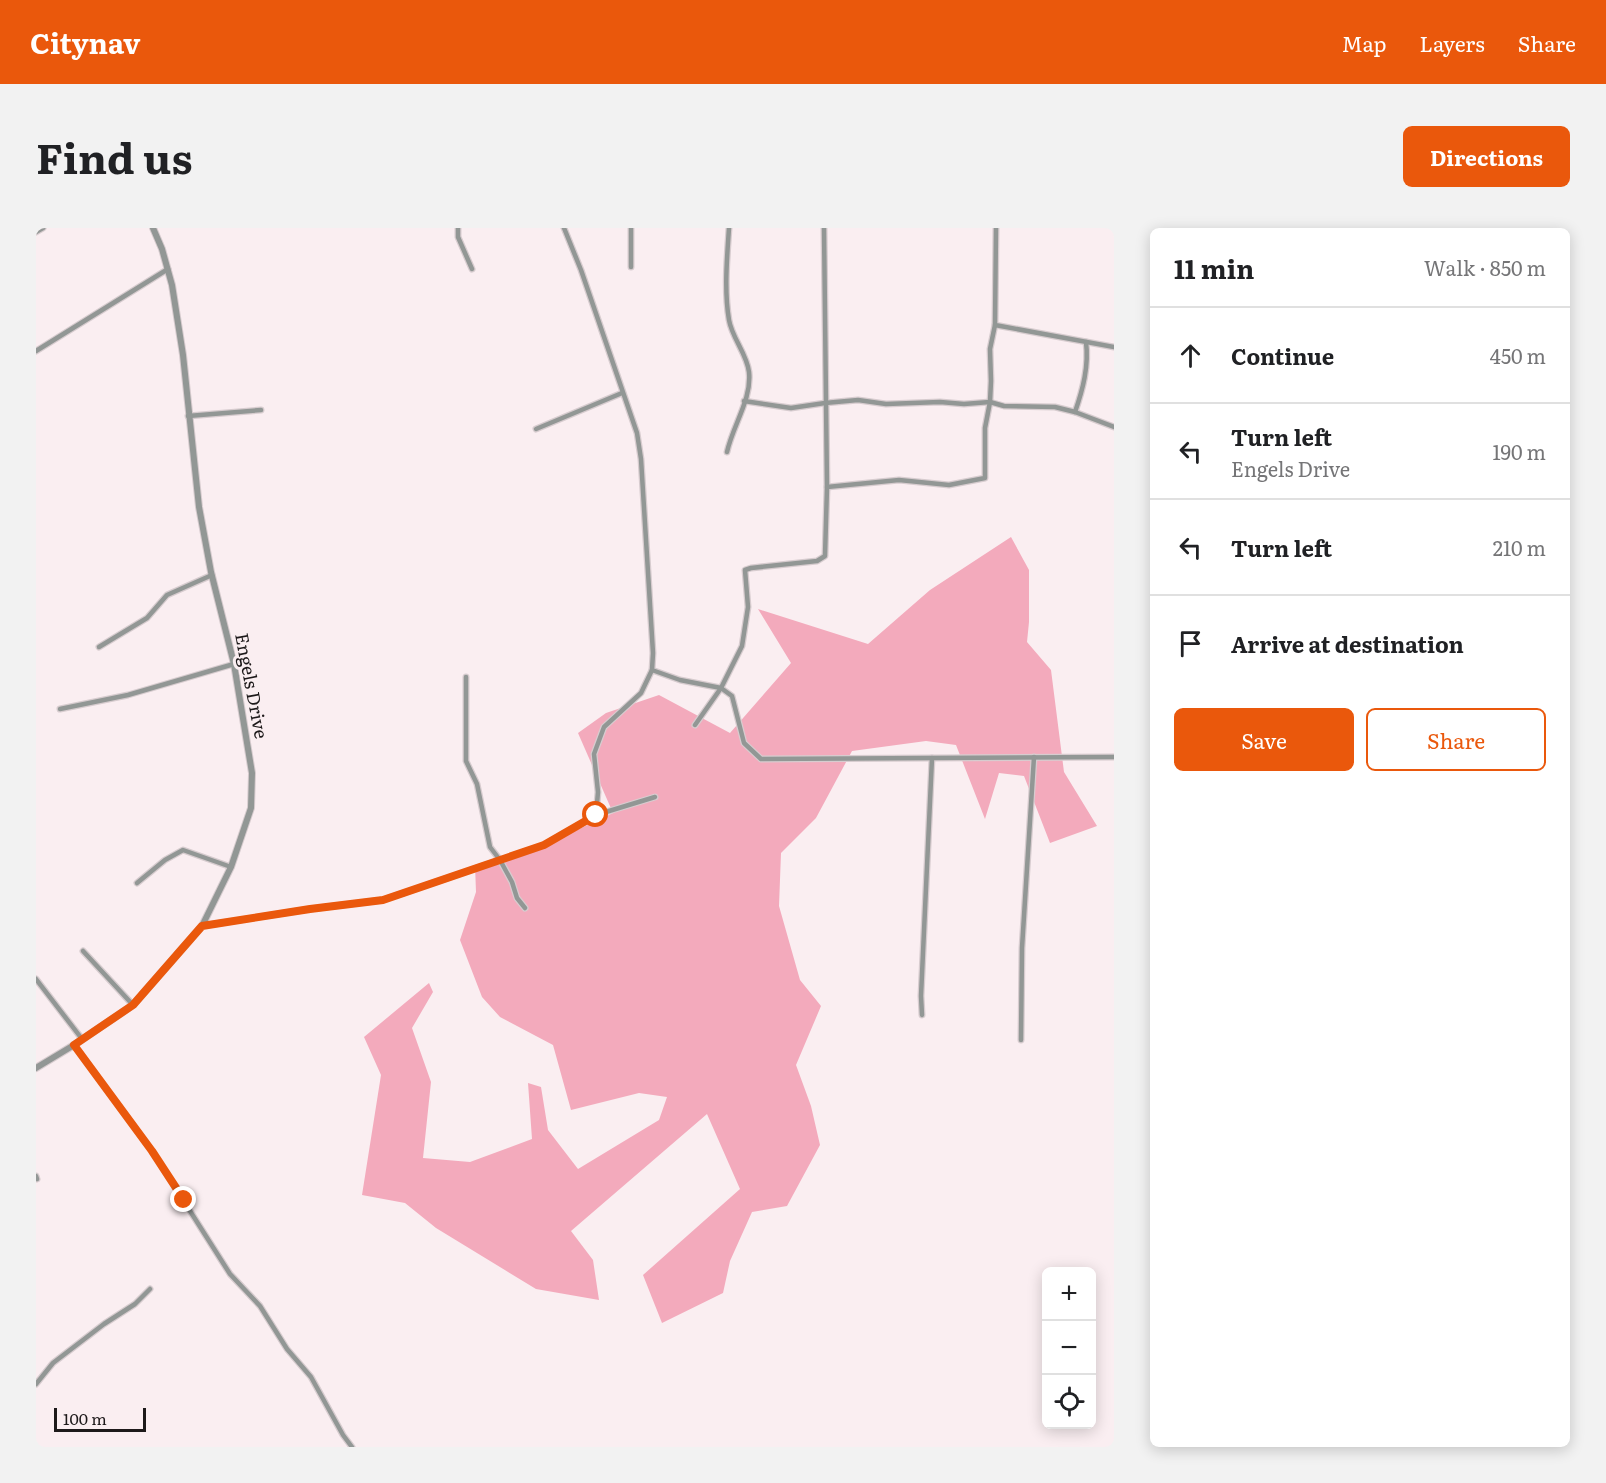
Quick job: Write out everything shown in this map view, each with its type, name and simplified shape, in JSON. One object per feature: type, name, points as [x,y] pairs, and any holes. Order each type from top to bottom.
[{"type":"street","points":[[36,232],[43,228]]},
{"type":"street","name":"Engels Drive","points":[[36,1068],[133,1005],[202,926],[231,867],[251,808],[252,773],[234,664],[212,575],[199,507],[183,355],[168,269],[153,228]]},
{"type":"street","points":[[459,228],[458,237],[472,269]]},
{"type":"street","points":[[564,228],[581,270],[637,433],[641,459],[653,653],[652,670],[641,693],[604,727],[594,754],[598,792],[596,815]]},
{"type":"street","points":[[631,228],[631,267]]},
{"type":"street","points":[[727,452],[749,386],[749,370],[729,319],[726,261],[729,228]]},
{"type":"street","points":[[694,725],[721,688],[742,646],[748,607],[745,570],[751,567],[817,561],[825,556],[827,487],[824,228]]},
{"type":"street","points":[[827,487],[899,480],[949,484],[982,480],[986,475],[985,428],[990,402],[990,349],[995,325],[996,228]]},
{"type":"street","points":[[36,351],[168,269]]},
{"type":"street","points":[[995,325],[1114,347]]},
{"type":"street","points":[[1075,412],[1082,393],[1088,357],[1086,342]]},
{"type":"street","points":[[536,429],[622,393]]},
{"type":"street","points":[[744,401],[791,408],[858,400],[886,404],[990,402],[1004,406],[1055,407],[1114,426]]},
{"type":"street","points":[[188,416],[261,410]]},
{"type":"street","points":[[99,647],[147,618],[167,595],[212,575]]},
{"type":"street","points":[[60,709],[128,695],[234,664]]},
{"type":"street","points":[[652,670],[680,680],[721,688],[732,696],[744,743],[761,759],[1114,757]]},
{"type":"street","points":[[466,677],[466,761],[477,784],[490,847],[500,860],[512,882],[517,898],[525,908]]},
{"type":"street","points":[[1021,1040],[1022,948],[1035,757]]},
{"type":"street","points":[[922,1015],[932,758]]},
{"type":"street","points":[[202,926],[383,900],[544,845],[596,815],[655,797]]},
{"type":"street","points":[[137,883],[165,860],[183,850],[231,867]]},
{"type":"street","points":[[82,951],[133,1005]]},
{"type":"street","points":[[36,979],[82,1039]]},
{"type":"street","points":[[74,1045],[152,1151],[230,1274],[260,1306],[287,1349],[311,1377],[351,1445],[343,1447]]},
{"type":"street","points":[[36,1384],[53,1363],[104,1324],[135,1304],[150,1289]]},
{"type":"shaded area","points":[[1011,537],[1029,570],[1027,642],[1051,670],[1064,772],[1097,826],[1050,843],[1024,776],[999,773],[985,819],[956,745],[926,741],[852,751],[816,818],[781,853],[779,906],[800,980],[821,1006],[796,1065],[811,1106],[820,1145],[787,1206],[752,1212],[730,1261],[723,1293],[662,1323],[643,1275],[740,1189],[707,1114],[571,1231],[593,1260],[599,1300],[536,1289],[436,1228],[405,1203],[362,1195],[381,1075],[364,1037],[429,983],[433,992],[412,1028],[431,1082],[423,1158],[470,1162],[532,1139],[528,1083],[541,1087],[548,1130],[578,1169],[659,1120],[667,1097],[639,1093],[571,1110],[553,1045],[500,1017],[482,997],[460,940],[476,892],[475,865],[560,838],[613,813],[578,733],[606,713],[659,695],[730,733],[791,663],[758,609],[868,644],[930,590]]},
{"type":"route","points":[[184,1200],[152,1151],[74,1045],[133,1005],[202,926],[383,900],[544,845],[596,815]]}]
